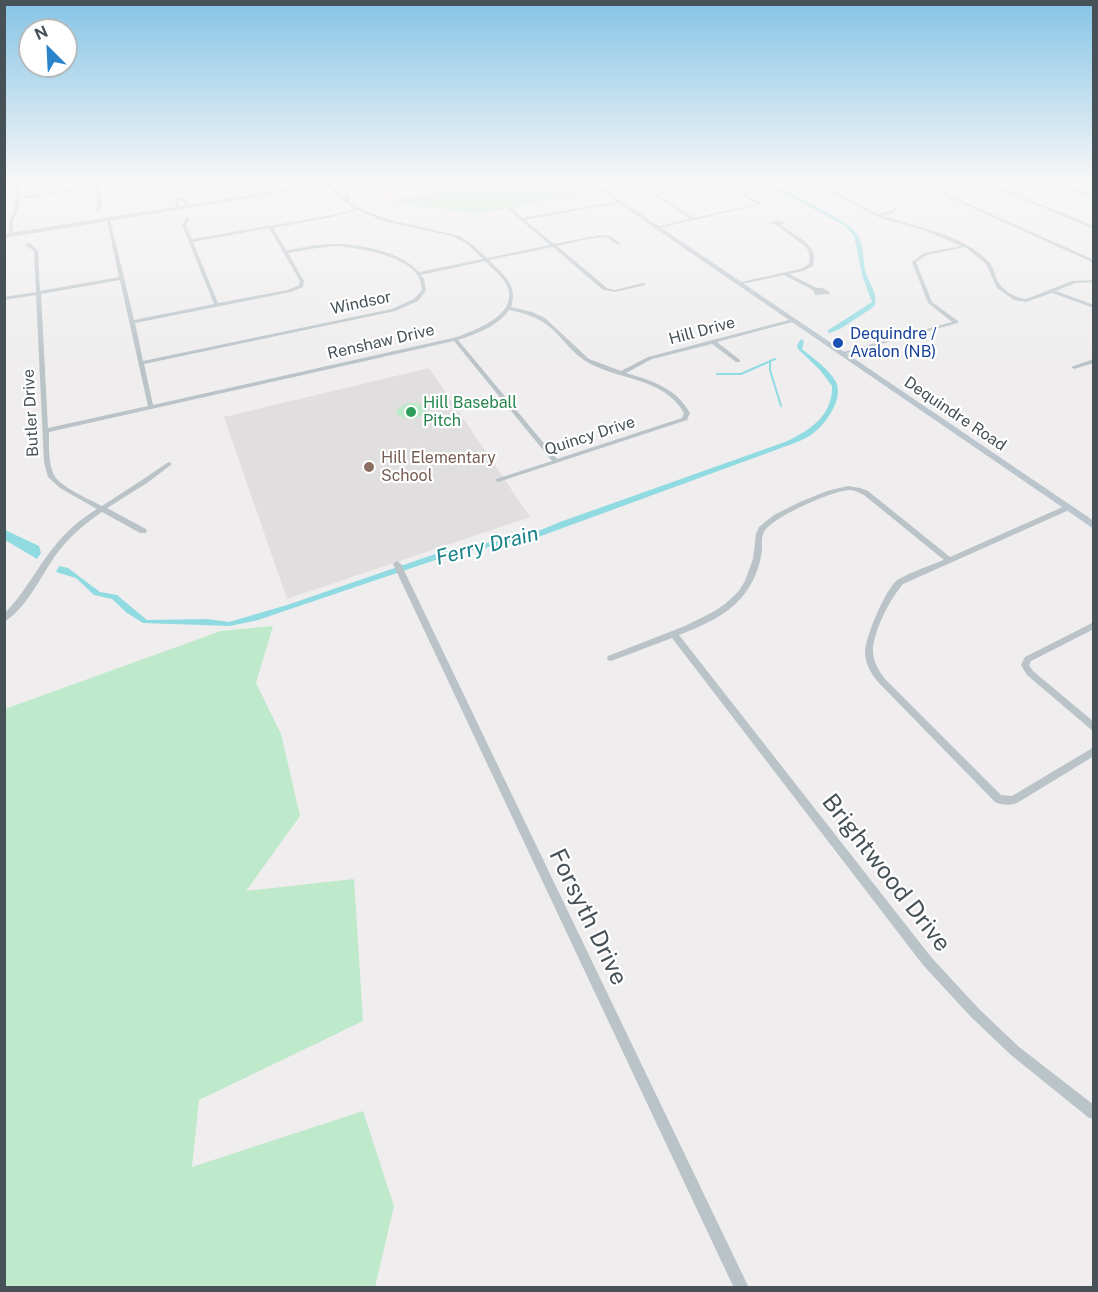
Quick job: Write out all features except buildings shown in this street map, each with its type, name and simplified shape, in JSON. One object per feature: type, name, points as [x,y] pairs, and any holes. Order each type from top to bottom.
[{"type":"main road","name":"Dequindre Road","points":[[679,243],[1094,526]]},
{"type":"street","points":[[114,243],[151,408]]},
{"type":"street","points":[[191,243],[216,306]]},
{"type":"street","points":[[132,322],[290,291],[301,286],[302,281],[280,243]]},
{"type":"street","points":[[469,243],[510,286],[512,296],[507,308],[529,312],[542,318],[583,357],[621,373]]},
{"type":"street","points":[[285,252],[345,245],[398,258],[407,263],[417,274],[562,243]]},
{"type":"street","points":[[739,285],[805,268],[813,260],[806,243]]},
{"type":"street","points":[[960,243],[988,263],[1002,290],[1016,299],[1026,301],[1074,282],[1094,281]]},
{"type":"street","points":[[1052,243],[1094,262]]},
{"type":"street","name":"Butler Drive","points":[[28,244],[36,251],[45,432],[47,462],[51,477],[62,487],[143,531]]},
{"type":"street","points":[[553,245],[609,291],[643,284]]},
{"type":"street","points":[[842,354],[956,322],[930,303],[914,262],[922,255],[966,246]]},
{"type":"street","name":"Windsor","points":[[141,363],[398,309],[412,303],[422,295],[425,285],[417,274]]},
{"type":"street","points":[[785,274],[816,290]]},
{"type":"street","points":[[4,299],[122,278]]},
{"type":"street","points":[[1052,291],[1094,307]]},
{"type":"street","name":"Renshaw Drive","points":[[45,432],[455,339],[487,326],[507,308]]},
{"type":"street","name":"Hill Drive","points":[[621,373],[645,360],[793,321]]},
{"type":"street","points":[[455,339],[556,462]]},
{"type":"street","points":[[713,342],[738,361]]},
{"type":"street","points":[[1074,367],[1094,361]]},
{"type":"street","name":"Quincy Drive","points":[[498,480],[685,419],[687,413],[683,406],[665,390],[621,373]]},
{"type":"street","points":[[6,616],[25,597],[60,543],[79,526],[152,478],[169,464]]},
{"type":"street","points":[[611,658],[718,613],[741,594],[754,572],[761,530],[771,519],[842,489],[853,488],[866,493],[949,560]]},
{"type":"street","points":[[1067,508],[909,577],[896,586],[870,643],[870,661],[874,671],[887,686],[992,795],[1004,801],[1014,800],[1094,751]]},
{"type":"street","name":"Forsyth Drive","points":[[399,568],[742,1287]]},
{"type":"street","points":[[1094,625],[1028,659],[1025,665],[1030,673],[1094,728]]},
{"type":"street","name":"Brightwood Drive","points":[[673,633],[935,969],[975,1013],[1015,1050],[1094,1113]]},
{"type":"shaded area","name":"Hill Elementary School","points":[[429,368],[530,517],[287,599],[224,417]]},
{"type":"green space","name":"Hill Baseball Pitch","points":[[408,403],[419,404],[427,411],[412,419],[404,418],[396,413],[397,409]]},
{"type":"green space","points":[[273,626],[256,683],[281,734],[300,816],[246,891],[354,879],[363,1021],[199,1100],[192,1167],[363,1111],[394,1206],[375,1287],[5,1287],[5,709],[221,631]]},
{"type":"water","points":[[856,243],[861,243],[862,247],[865,270],[874,292],[875,305],[840,329],[830,333],[827,331],[872,302],[863,278]]},
{"type":"water","name":"Ferry Drain","points":[[801,339],[804,341],[802,349],[829,373],[838,389],[832,412],[811,435],[793,444],[530,540],[456,553],[258,620],[230,626],[143,623],[127,613],[112,599],[94,595],[76,578],[56,572],[59,566],[68,568],[100,592],[117,595],[147,620],[207,619],[229,622],[287,605],[447,550],[526,536],[785,442],[803,433],[824,414],[831,397],[832,386],[820,370],[798,349],[797,345]]},
{"type":"water","points":[[5,530],[39,546],[41,553],[37,559],[5,540]]},
{"type":"waterway","points":[[717,374],[741,374],[775,359]]},
{"type":"waterway","points":[[770,362],[770,370],[781,406]]},
{"type":"place","name":"Dequindre / Avalon (NB)","points":[[838,343]]},
{"type":"place","name":"Hill Baseball Pitch","points":[[411,412]]},
{"type":"place","name":"Hill Elementary School","points":[[369,467]]}]
